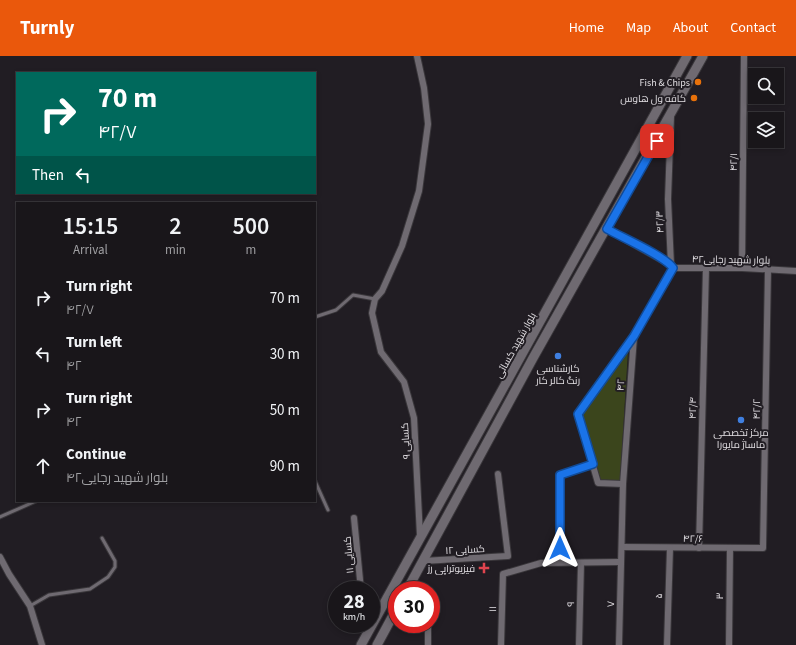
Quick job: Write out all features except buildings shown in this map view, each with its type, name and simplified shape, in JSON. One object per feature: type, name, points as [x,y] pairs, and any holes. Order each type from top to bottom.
[{"type":"main road","name":"بلوار شهید کسائی","points":[[380,608],[687,56]]},
{"type":"main road","points":[[412,581],[533,358],[671,116],[703,56]]},
{"type":"main road","points":[[523,353],[533,358]]},
{"type":"main road","points":[[377,645],[388,629]]},
{"type":"main road","name":"بلوار شهید کسائی","points":[[361,645],[367,633]]},
{"type":"street","points":[[375,299],[382,291],[402,246],[419,192],[428,124],[424,88],[417,56]]},
{"type":"street","name":"۴۲/۱","points":[[742,268],[744,56]]},
{"type":"street","name":"۴۲/۳","points":[[671,116],[668,198],[672,267]]},
{"type":"street","points":[[607,229],[652,253],[672,267],[634,336]]},
{"type":"street","name":"بلوار شهید رجایی۴۲","points":[[672,267],[742,268],[796,271]]},
{"type":"street","name":"۴۲/۴","points":[[699,548],[706,268]]},
{"type":"street","name":"۴۲/۲","points":[[763,548],[768,269]]},
{"type":"street","name":"۹ کسایی","points":[[375,299],[372,313],[381,352],[404,382],[414,418],[420,538]]},
{"type":"street","name":"۴۲","points":[[623,484],[598,483],[578,414],[634,336]]},
{"type":"street","name":"۴۲","points":[[620,562],[622,547],[623,484],[634,336]]},
{"type":"street","points":[[593,464],[560,475],[560,562],[620,562]]},
{"type":"street","name":"۱۲ کسایی","points":[[423,561],[508,556],[498,474]]},
{"type":"street","name":"۱۱ کسایی","points":[[354,518],[361,581]]},
{"type":"street","name":"۴۲/۶","points":[[622,547],[763,548]]},
{"type":"street","name":"۵","points":[[667,645],[670,548]]},
{"type":"street","name":"۳","points":[[729,645],[730,548]]},
{"type":"street","points":[[0,557],[9,574],[30,606],[42,645]]},
{"type":"street","name":"۱۱","points":[[501,645],[503,574],[541,563],[560,562]]},
{"type":"street","name":"۷","points":[[619,645],[620,562]]},
{"type":"street","name":"۹","points":[[579,645],[581,563]]},
{"type":"street","points":[[428,633],[428,645]]},
{"type":"lane","points":[[316,317],[336,310],[353,295],[375,299]]},
{"type":"lane","points":[[316,483],[328,510]]},
{"type":"lane","points":[[0,517],[34,502]]},
{"type":"lane","points":[[30,606],[49,595],[90,589],[108,578],[115,567],[115,561],[102,538]]},
{"type":"green space","points":[[628,351],[620,480],[601,481],[581,414]]},
{"type":"place","name":"Fish & Chips","points":[[698,82]]},
{"type":"place","name":"کافه ول هاوس","points":[[694,98]]},
{"type":"place","name":"کارشناسی رنگ کالر کار","points":[[558,356]]},
{"type":"place","name":"مرکز تخصصی ماساژ مایورا","points":[[741,420]]},
{"type":"place","name":"فیزیوتراپی رز","points":[[484,568]]},
{"type":"route","points":[[560,548],[560,475],[593,464],[578,414],[634,336],[673,268],[671,265],[652,253],[607,229],[657,141]]}]
